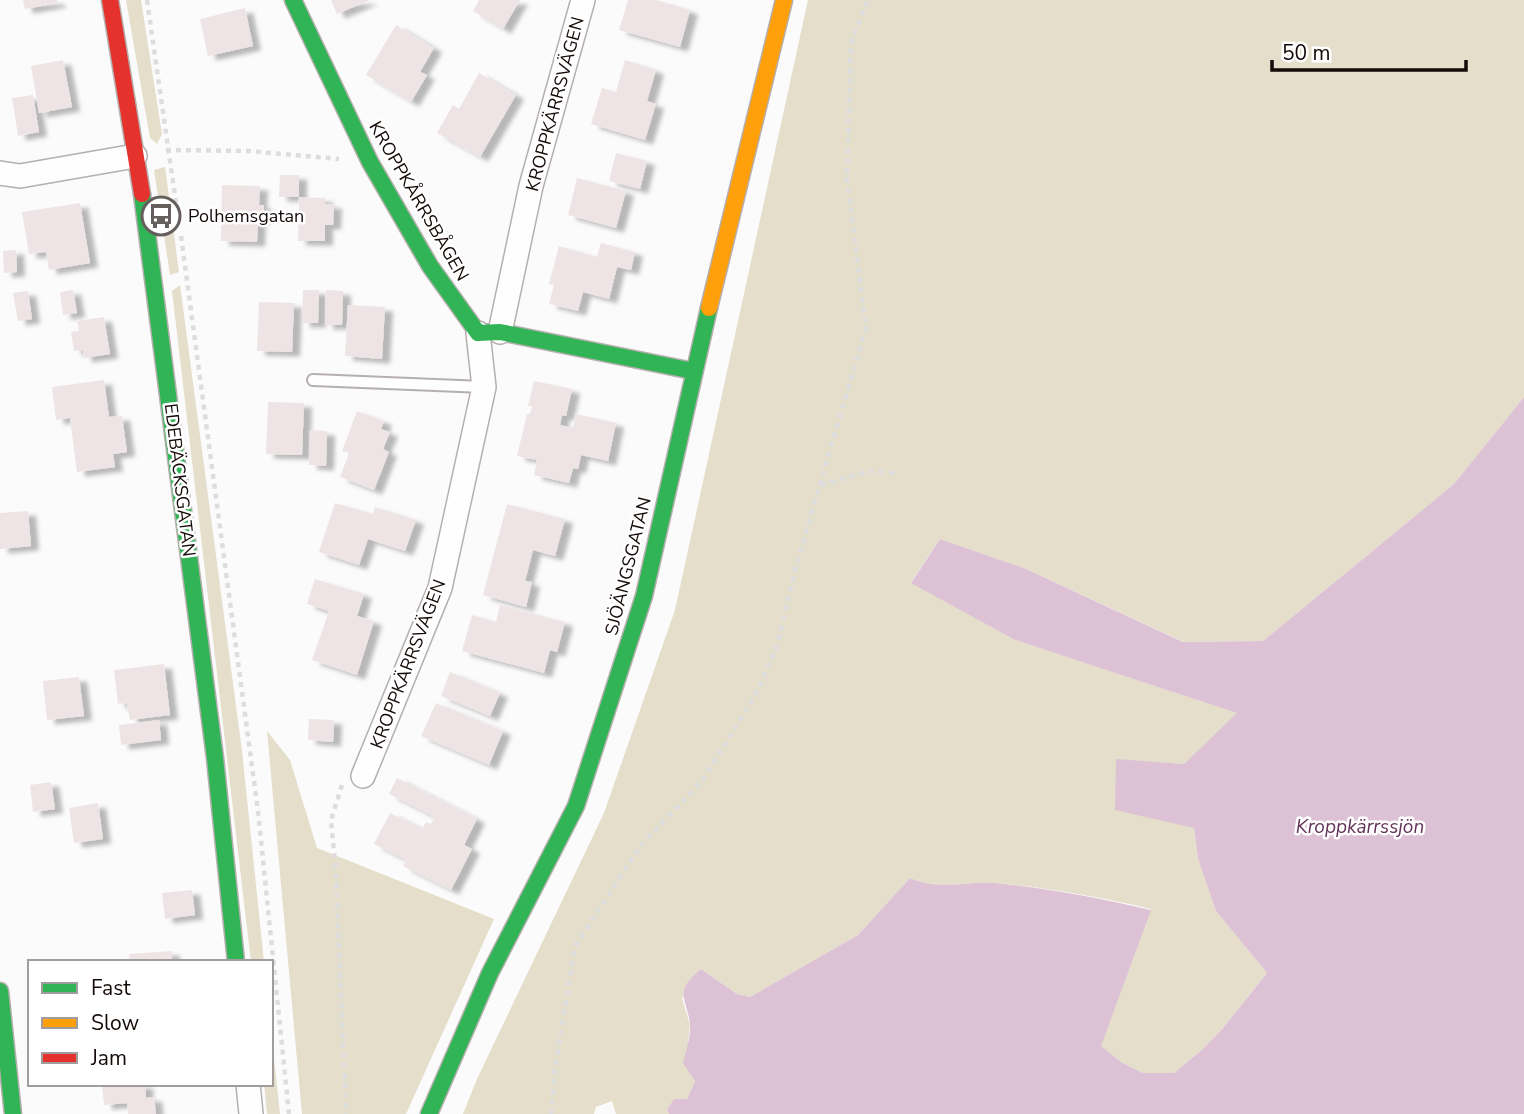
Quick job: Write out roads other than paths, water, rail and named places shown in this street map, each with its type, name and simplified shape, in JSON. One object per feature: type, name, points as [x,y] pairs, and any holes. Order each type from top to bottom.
[{"type":"street","name":"EDEBÄCKSGATAN","points":[[110,0],[149,234],[215,758],[236,960]]},
{"type":"street","name":"KROPPKÅRRSBÅGEN","points":[[293,0],[370,162],[430,266],[489,333]]},
{"type":"street","name":"KROPPKÄRRSVÄGEN","points":[[363,776],[440,587],[484,387],[489,333],[583,0]]},
{"type":"street","name":"SJÖÄNGSGATAN","points":[[429,1114],[489,973],[576,806],[645,596],[693,371],[784,0]]},
{"type":"street","points":[[0,173],[20,176],[135,156]]},
{"type":"street","points":[[489,333],[693,371]]},
{"type":"street","points":[[0,991],[13,1114]]},
{"type":"street","points":[[248,1086],[251,1114]]},
{"type":"lane","points":[[313,380],[484,387]]},
{"type":"water","name":"Kroppkärrssjön","points":[[1524,397],[1524,1114],[669,1114],[667,1110],[674,1099],[687,1099],[695,1081],[683,1063],[690,1029],[684,989],[692,977],[701,969],[737,994],[750,997],[858,935],[910,878],[932,884],[996,883],[1035,888],[1151,910],[1101,1046],[1121,1062],[1143,1073],[1174,1073],[1203,1049],[1267,973],[1216,911],[1198,859],[1194,828],[1115,810],[1116,759],[1184,764],[1237,713],[1015,640],[911,583],[940,539],[1024,568],[1183,642],[1263,641],[1454,484]]},
{"type":"place","name":"Polhemsgatan","points":[[161,216]]}]
